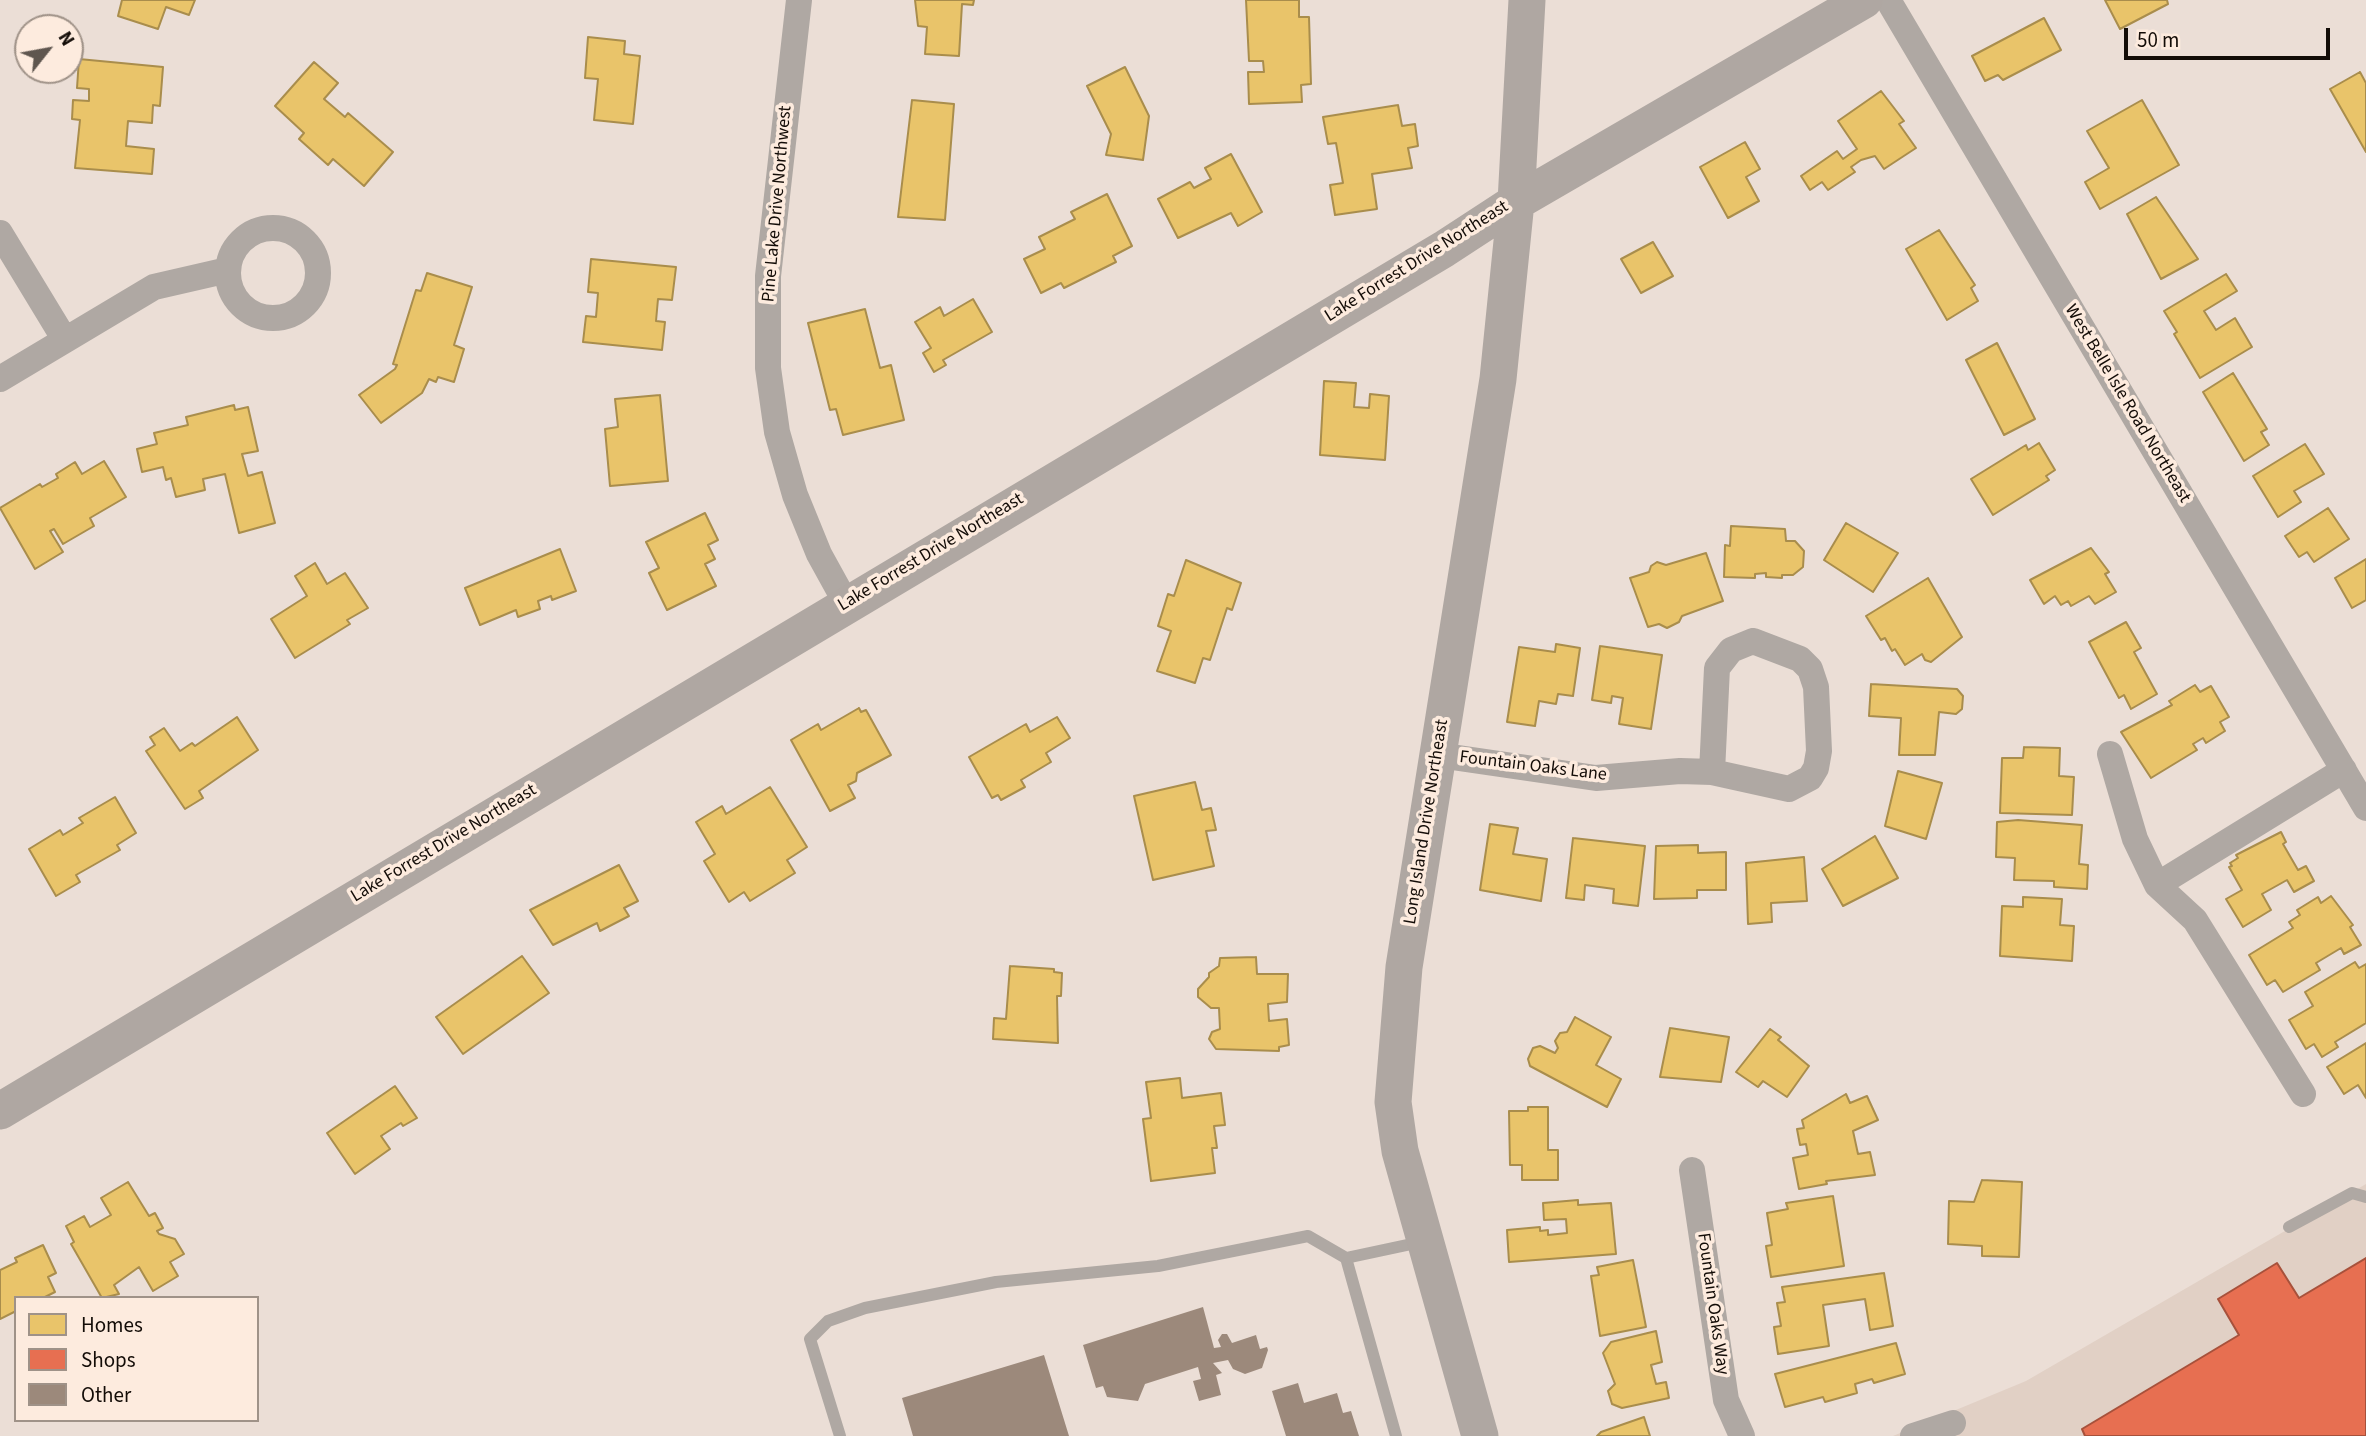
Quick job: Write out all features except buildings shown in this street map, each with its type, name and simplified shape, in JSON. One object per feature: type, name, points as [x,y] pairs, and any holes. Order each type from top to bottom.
[{"type":"street","name":"Pine Lake Drive Northwest","points":[[799,0],[768,276],[768,368],[777,432],[794,495],[819,554],[846,603]]},
{"type":"street","name":"Long Island Drive Northeast","points":[[1480,1436],[1400,1151],[1393,1102],[1404,967],[1498,379],[1516,202],[1527,0]]},
{"type":"street","name":"Lake Forrest Drive Northeast","points":[[0,1111],[846,603],[1432,256],[1516,202],[1864,0]]},
{"type":"street","name":"West Belle Isle Road Northeast","points":[[1888,0],[2366,808]]},
{"type":"street","points":[[0,233],[65,340]]},
{"type":"street","points":[[0,379],[154,286],[228,270]]},
{"type":"street","points":[[1753,641],[1800,659],[1810,669],[1816,687],[1819,751],[1816,768],[1810,778],[1800,786],[1777,789],[1712,772],[1717,668],[1731,650],[1753,641]]},
{"type":"street","points":[[2110,754],[2135,839],[2157,885],[2195,920],[2303,1094]]},
{"type":"street","name":"Fountain Oaks Lane","points":[[1438,755],[1596,778],[1680,771],[1712,772]]},
{"type":"street","points":[[2157,885],[2344,770]]},
{"type":"street","name":"Fountain Oaks Way","points":[[1692,1170],[1726,1400],[1742,1436]]},
{"type":"street","points":[[1913,1436],[1953,1423]]},
{"type":"lane","points":[[2289,1227],[2353,1193],[2366,1197]]},
{"type":"lane","points":[[840,1436],[810,1339],[828,1321],[865,1308],[996,1282],[1158,1266],[1308,1236],[1346,1258],[1425,1241]]},
{"type":"lane","points":[[1346,1258],[1396,1436]]},
{"type":"shaded area","points":[[2366,1184],[2366,1436],[1893,1436],[2026,1381]]}]
